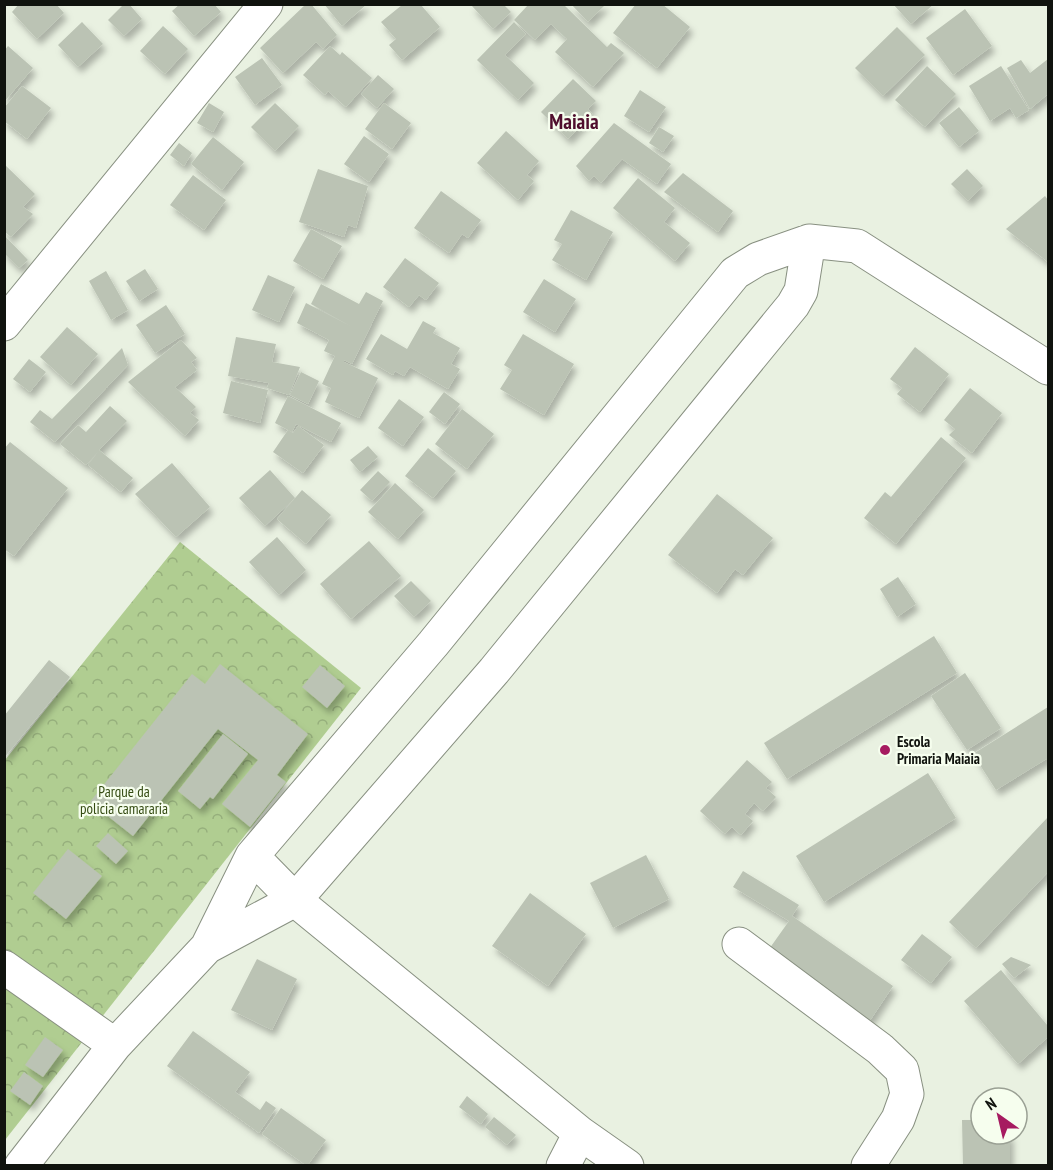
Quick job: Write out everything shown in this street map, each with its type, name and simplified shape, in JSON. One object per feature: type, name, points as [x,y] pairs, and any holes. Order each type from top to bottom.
[{"type":"street","points":[[4,324],[266,4]]},
{"type":"street","points":[[21,1166],[115,1045],[207,947],[252,856],[434,644],[735,273],[758,259],[809,241],[857,246],[1048,368]]},
{"type":"street","points":[[207,947],[295,900],[494,671],[793,304],[801,291],[809,241]]},
{"type":"street","points":[[252,856],[295,900],[580,1133],[627,1166]]},
{"type":"street","points":[[739,944],[880,1049],[902,1070],[907,1094],[898,1119],[868,1166]]},
{"type":"street","points":[[4,967],[115,1045]]},
{"type":"street","points":[[563,1166],[580,1133]]},
{"type":"green space","name":"Parque da policia camararia","points":[[180,542],[361,688],[5,1140],[5,760]]},
{"type":"building","points":[[19,4],[56,4],[64,13],[37,39],[12,12]]},
{"type":"building","points":[[124,4],[129,4],[142,19],[124,36],[108,20]]},
{"type":"building","points":[[180,4],[214,4],[221,12],[194,36],[172,11]]},
{"type":"building","points":[[306,4],[311,4],[337,35],[323,49],[316,42],[283,73],[260,48]]},
{"type":"building","points":[[324,4],[367,4],[342,26]]},
{"type":"building","points":[[473,4],[503,4],[511,12],[493,29],[472,6]]},
{"type":"building","points":[[529,4],[563,4],[607,47],[611,43],[624,53],[593,87],[555,52],[567,39],[551,24],[535,40],[514,20]]},
{"type":"building","points":[[571,4],[606,4],[588,22]]},
{"type":"building","points":[[636,4],[662,4],[690,27],[657,68],[613,33]]},
{"type":"building","points":[[893,4],[934,4],[911,24]]},
{"type":"building","points":[[402,5],[421,5],[440,27],[402,60],[389,45],[396,39],[381,22]]},
{"type":"building","points":[[965,9],[992,46],[953,75],[926,38]]},
{"type":"building","points":[[82,22],[103,44],[78,67],[58,45]]},
{"type":"building","points":[[514,22],[526,34],[505,55],[534,83],[518,100],[477,60]]},
{"type":"building","points":[[163,26],[188,49],[165,74],[140,51]]},
{"type":"building","points":[[897,27],[925,55],[883,96],[855,68]]},
{"type":"building","points":[[8,46],[33,68],[4,102],[4,51]]},
{"type":"building","points":[[330,46],[340,55],[342,52],[372,78],[346,107],[328,91],[325,95],[303,75]]},
{"type":"building","points":[[262,58],[282,85],[255,105],[235,77]]},
{"type":"building","points":[[1048,59],[1048,94],[1030,109],[1007,68],[1021,60],[1030,73]]},
{"type":"building","points":[[927,66],[956,94],[925,127],[895,100]]},
{"type":"building","points":[[1001,66],[1029,110],[1016,118],[1010,108],[990,121],[969,86]]},
{"type":"building","points":[[378,75],[394,89],[377,108],[361,94]]},
{"type":"building","points":[[573,79],[596,101],[588,109],[593,114],[568,139],[541,112]]},
{"type":"building","points":[[22,86],[51,108],[27,139],[4,121],[4,108]]},
{"type":"building","points":[[640,90],[666,107],[649,132],[624,116]]},
{"type":"building","points":[[209,103],[224,112],[213,132],[197,123]]},
{"type":"building","points":[[275,103],[299,126],[275,151],[251,127]]},
{"type":"building","points":[[384,103],[411,123],[392,149],[365,129]]},
{"type":"building","points":[[959,107],[979,131],[959,147],[939,123]]},
{"type":"building","points":[[614,123],[671,164],[657,184],[622,159],[601,183],[594,176],[589,181],[576,166]]},
{"type":"building","points":[[659,127],[674,136],[663,152],[649,143]]},
{"type":"building","points":[[506,131],[539,161],[527,175],[534,181],[518,200],[477,163]]},
{"type":"building","points":[[364,136],[389,154],[369,182],[344,164]]},
{"type":"building","points":[[213,137],[244,162],[222,190],[191,164]]},
{"type":"building","points":[[179,143],[192,153],[184,166],[170,155]]},
{"type":"building","points":[[4,164],[35,194],[23,207],[33,214],[11,237],[4,231]]},
{"type":"building","points":[[318,169],[368,186],[356,228],[348,225],[344,237],[299,222]]},
{"type":"building","points":[[967,169],[983,186],[968,201],[951,184]]},
{"type":"building","points":[[683,173],[733,211],[718,232],[664,192]]},
{"type":"building","points":[[193,175],[226,200],[204,230],[170,205]]},
{"type":"building","points":[[638,178],[675,208],[664,222],[690,243],[675,261],[613,208]]},
{"type":"building","points":[[441,191],[481,220],[468,238],[462,234],[449,253],[414,228]]},
{"type":"building","points":[[1045,196],[1048,200],[1048,262],[1006,229]]},
{"type":"building","points":[[571,210],[613,232],[586,280],[552,260],[562,244],[554,240]]},
{"type":"building","points":[[311,229],[342,246],[323,279],[293,261]]},
{"type":"building","points":[[4,235],[28,260],[19,268],[4,253]]},
{"type":"building","points":[[405,258],[439,283],[426,300],[419,295],[409,307],[383,287]]},
{"type":"building","points":[[145,269],[158,289],[139,301],[126,281]]},
{"type":"building","points":[[106,271],[128,310],[111,320],[89,281]]},
{"type":"building","points":[[268,275],[295,287],[279,322],[252,310]]},
{"type":"building","points":[[544,279],[576,299],[555,332],[523,312]]},
{"type":"building","points":[[321,284],[359,304],[366,292],[383,301],[352,364],[344,360],[378,378],[359,418],[325,402],[331,388],[322,384],[335,356],[324,351],[329,340],[297,323],[306,303],[352,327],[311,304]]},
{"type":"building","points":[[166,305],[185,334],[155,353],[136,325]]},
{"type":"building","points":[[423,321],[436,328],[433,333],[460,348],[451,364],[460,369],[448,389],[410,367],[404,376],[395,371],[393,375],[366,359],[381,334],[407,349]]},
{"type":"building","points":[[67,327],[98,354],[71,385],[40,357]]},
{"type":"building","points":[[523,334],[574,364],[544,415],[500,389],[512,370],[504,365]]},
{"type":"building","points":[[236,337],[276,344],[272,362],[300,367],[289,395],[267,388],[269,383],[228,376]]},
{"type":"building","points":[[181,340],[197,358],[191,362],[197,370],[175,387],[196,407],[190,413],[199,420],[185,436],[128,382]]},
{"type":"building","points":[[915,347],[949,374],[920,412],[897,394],[902,388],[890,379]]},
{"type":"building","points":[[122,348],[128,365],[55,442],[30,422],[40,410],[52,419]]},
{"type":"building","points":[[29,359],[46,372],[30,392],[13,379]]},
{"type":"building","points":[[301,372],[319,381],[308,404],[290,395]]},
{"type":"building","points":[[231,381],[268,390],[260,423],[223,413]]},
{"type":"building","points":[[970,388],[1002,413],[972,453],[949,435],[955,429],[944,420]]},
{"type":"building","points":[[444,392],[460,404],[445,424],[429,412]]},
{"type":"building","points":[[288,396],[341,423],[331,442],[296,424],[292,432],[275,423]]},
{"type":"building","points":[[399,399],[424,417],[403,446],[378,428]]},
{"type":"building","points":[[110,406],[127,421],[99,450],[133,478],[121,492],[88,465],[98,452],[86,465],[60,444],[78,425],[86,432]]},
{"type":"building","points":[[462,409],[494,434],[467,469],[435,444]]},
{"type":"building","points":[[298,426],[324,445],[303,473],[273,452],[288,430],[293,433]]},
{"type":"building","points":[[941,437],[966,458],[896,544],[864,518],[885,492],[891,497]]},
{"type":"building","points":[[10,442],[68,488],[14,556],[4,549],[4,449]]},
{"type":"building","points":[[368,446],[378,457],[360,472],[350,460]]},
{"type":"building","points":[[428,448],[456,471],[433,498],[405,476]]},
{"type":"building","points":[[172,463],[210,507],[176,537],[135,494]]},
{"type":"building","points":[[270,470],[295,498],[265,526],[239,498]]},
{"type":"building","points":[[378,471],[390,482],[372,501],[360,490]]},
{"type":"building","points":[[395,483],[424,510],[398,539],[368,512]]},
{"type":"building","points":[[302,490],[331,515],[306,544],[277,519]]},
{"type":"building","points":[[717,494],[773,538],[743,575],[735,569],[717,593],[668,555]]},
{"type":"building","points":[[277,537],[306,570],[279,595],[249,562]]},
{"type":"building","points":[[369,541],[401,576],[351,619],[320,584]]},
{"type":"building","points":[[898,577],[916,604],[897,617],[880,589]]},
{"type":"building","points":[[411,581],[431,601],[414,617],[394,596]]},
{"type":"building","points":[[934,636],[957,673],[787,779],[764,743]]},
{"type":"building","points":[[49,660],[70,677],[4,758],[4,716]]},
{"type":"building","points":[[220,664],[308,734],[277,775],[286,782],[250,827],[222,804],[258,760],[218,729],[133,836],[90,802],[192,674],[205,684]]},
{"type":"building","points":[[320,665],[345,686],[327,708],[302,687]]},
{"type":"building","points":[[965,673],[1001,728],[967,750],[931,696]]},
{"type":"building","points":[[1048,707],[1048,758],[996,790],[973,754]]},
{"type":"building","points":[[223,734],[248,754],[213,799],[210,797],[200,809],[178,791]]},
{"type":"building","points":[[747,760],[772,782],[766,788],[776,797],[763,811],[754,803],[745,814],[753,821],[741,835],[732,827],[725,834],[700,811]]},
{"type":"building","points":[[928,773],[956,818],[824,902],[796,856]]},
{"type":"building","points":[[1048,817],[1048,872],[976,948],[949,922]]},
{"type":"building","points":[[108,833],[128,851],[116,864],[96,846]]},
{"type":"building","points":[[68,849],[102,876],[66,919],[33,893]]},
{"type":"building","points":[[646,855],[669,899],[613,928],[590,883]]},
{"type":"building","points":[[743,871],[799,905],[792,916],[893,986],[869,1022],[767,952],[789,921],[733,887]]},
{"type":"building","points":[[530,893],[586,934],[548,986],[492,946]]},
{"type":"building","points":[[922,934],[952,957],[931,983],[901,960]]},
{"type":"building","points":[[1011,957],[1031,965],[1014,978],[1002,964]]},
{"type":"building","points":[[257,959],[297,979],[272,1030],[231,1010]]},
{"type":"building","points":[[1001,970],[1048,1026],[1048,1037],[1018,1064],[964,1001]]},
{"type":"building","points":[[193,1031],[250,1072],[235,1092],[260,1110],[266,1101],[276,1108],[259,1133],[167,1066]]},
{"type":"building","points":[[45,1037],[63,1050],[43,1077],[25,1065]]},
{"type":"building","points":[[24,1072],[43,1086],[30,1105],[10,1091]]},
{"type":"building","points":[[467,1096],[488,1114],[481,1124],[459,1107]]},
{"type":"building","points":[[281,1108],[326,1140],[307,1166],[262,1134]]},
{"type":"building","points":[[494,1117],[516,1135],[507,1145],[485,1127]]},
{"type":"building","points":[[962,1120],[969,1120],[969,1146],[1010,1146],[1010,1166],[963,1166]]},
{"type":"place","name":"Escola Primaria Maiaia","points":[[885,750]]},
{"type":"district","name":"Maiaia","points":[[574,121]]}]
